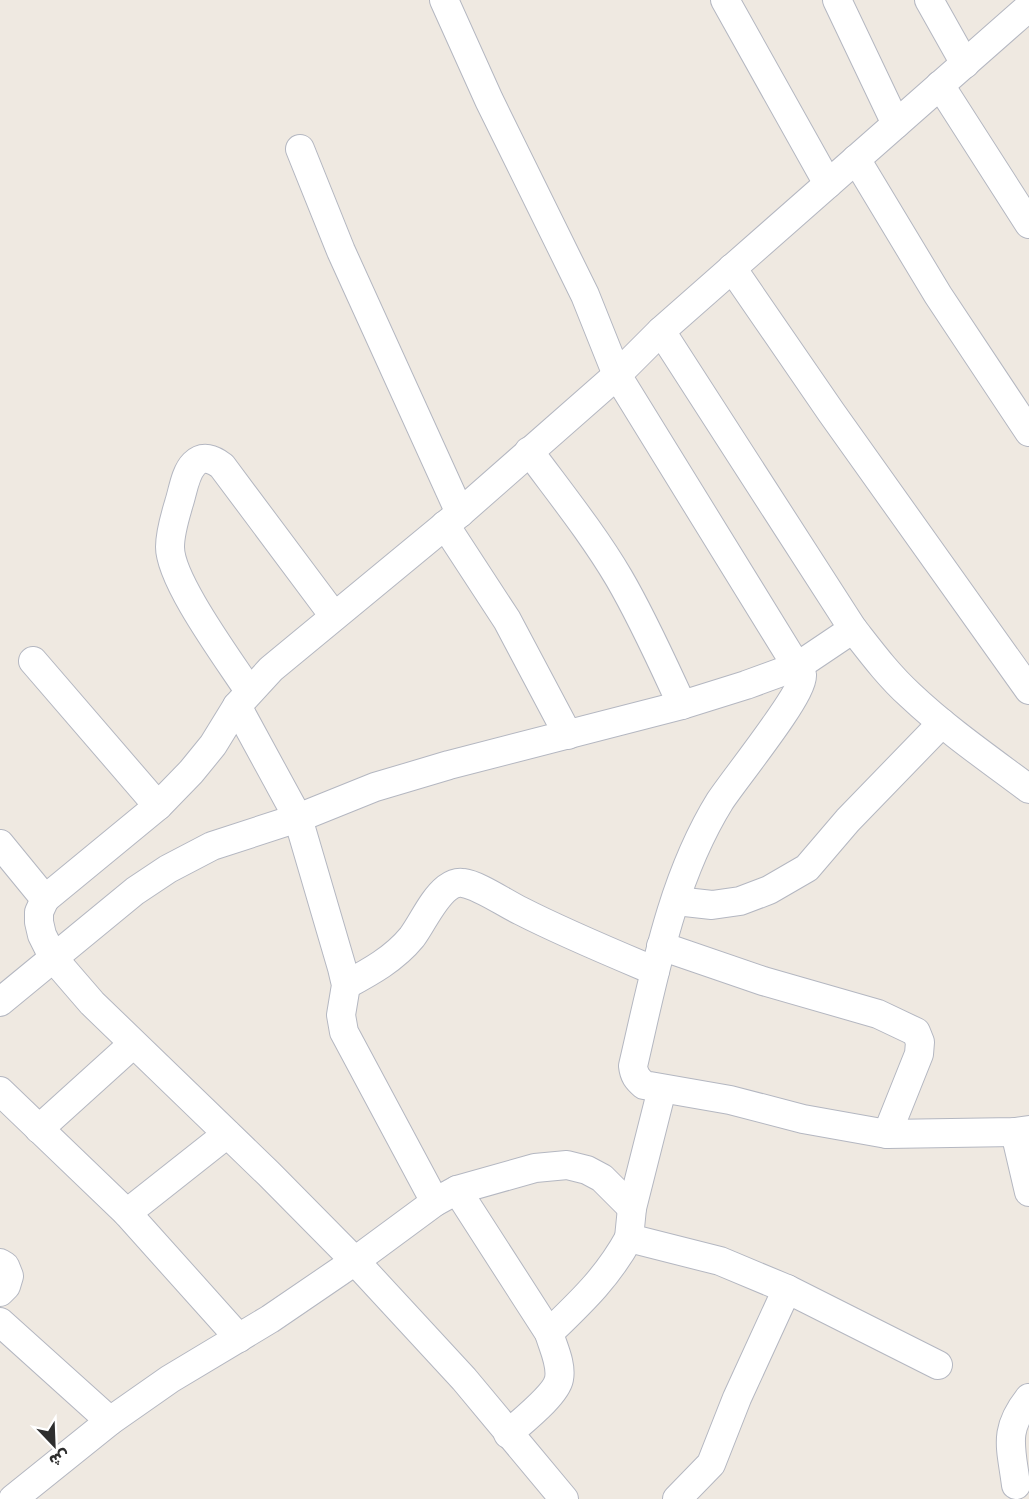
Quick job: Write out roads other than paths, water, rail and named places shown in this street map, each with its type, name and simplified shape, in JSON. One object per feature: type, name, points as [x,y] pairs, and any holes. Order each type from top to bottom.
[{"type":"street","points":[[444,0],[489,100],[585,295],[617,375],[802,675],[800,687],[721,799],[691,858],[658,959],[633,1066],[634,1074],[644,1085],[730,1100],[803,1119],[887,1134],[1022,1131],[1029,1192]]},
{"type":"street","points":[[725,0],[828,184]]},
{"type":"street","points":[[837,0],[896,124]]},
{"type":"street","points":[[929,0],[965,64]]},
{"type":"street","points":[[564,1499],[457,1371],[355,1261],[92,1003],[54,959],[39,922],[39,912],[45,899],[158,806],[191,772],[213,745],[243,699],[279,661],[452,519],[617,375],[661,331],[1029,7]]},
{"type":"street","points":[[940,85],[1029,224]]},
{"type":"street","points":[[300,149],[452,519],[568,735]]},
{"type":"street","points":[[856,159],[938,295],[1029,432]]},
{"type":"street","points":[[732,268],[831,412],[1029,690]]},
{"type":"street","points":[[661,331],[853,629],[882,666],[942,723],[1029,789]]},
{"type":"street","points":[[529,451],[578,516],[618,577],[648,632],[682,705]]},
{"type":"street","points":[[334,616],[222,466],[213,459],[204,458],[195,463],[188,472],[171,531],[170,549],[173,564],[243,699],[298,818],[346,985],[341,1016],[344,1032],[446,1196],[549,1333],[559,1364],[560,1378],[556,1389],[508,1434]]},
{"type":"street","points":[[0,1002],[135,891],[168,869],[212,846],[298,818],[375,787],[449,765],[682,705],[798,666],[853,629]]},
{"type":"street","points":[[33,661],[158,806]]},
{"type":"street","points":[[676,901],[712,905],[740,901],[769,890],[807,868],[848,820],[942,723]]},
{"type":"street","points":[[0,844],[45,899]]},
{"type":"street","points":[[346,985],[378,968],[397,953],[443,891],[457,883],[465,883],[576,937],[658,959],[764,981],[878,1014],[916,1032],[920,1042],[920,1054],[887,1134]]},
{"type":"street","points":[[39,1129],[133,1044]]},
{"type":"street","points":[[549,1333],[598,1284],[615,1262],[629,1238],[632,1208],[662,1089]]},
{"type":"street","points":[[0,1091],[127,1213],[239,1338]]},
{"type":"street","points":[[127,1213],[227,1134]]},
{"type":"street","points":[[15,1498],[110,1421],[170,1379],[239,1338],[355,1261],[446,1196],[535,1168],[567,1166],[587,1170],[602,1178],[632,1208]]},
{"type":"street","points":[[629,1238],[720,1261],[787,1289],[938,1365]]},
{"type":"street","points":[[0,1263],[5,1266],[9,1276],[6,1286],[0,1292]]},
{"type":"street","points":[[677,1499],[711,1464],[737,1398],[787,1289]]},
{"type":"street","points":[[0,1322],[110,1421]]},
{"type":"street","points":[[1015,1486],[1010,1442],[1011,1428],[1018,1412],[1029,1398]]}]
